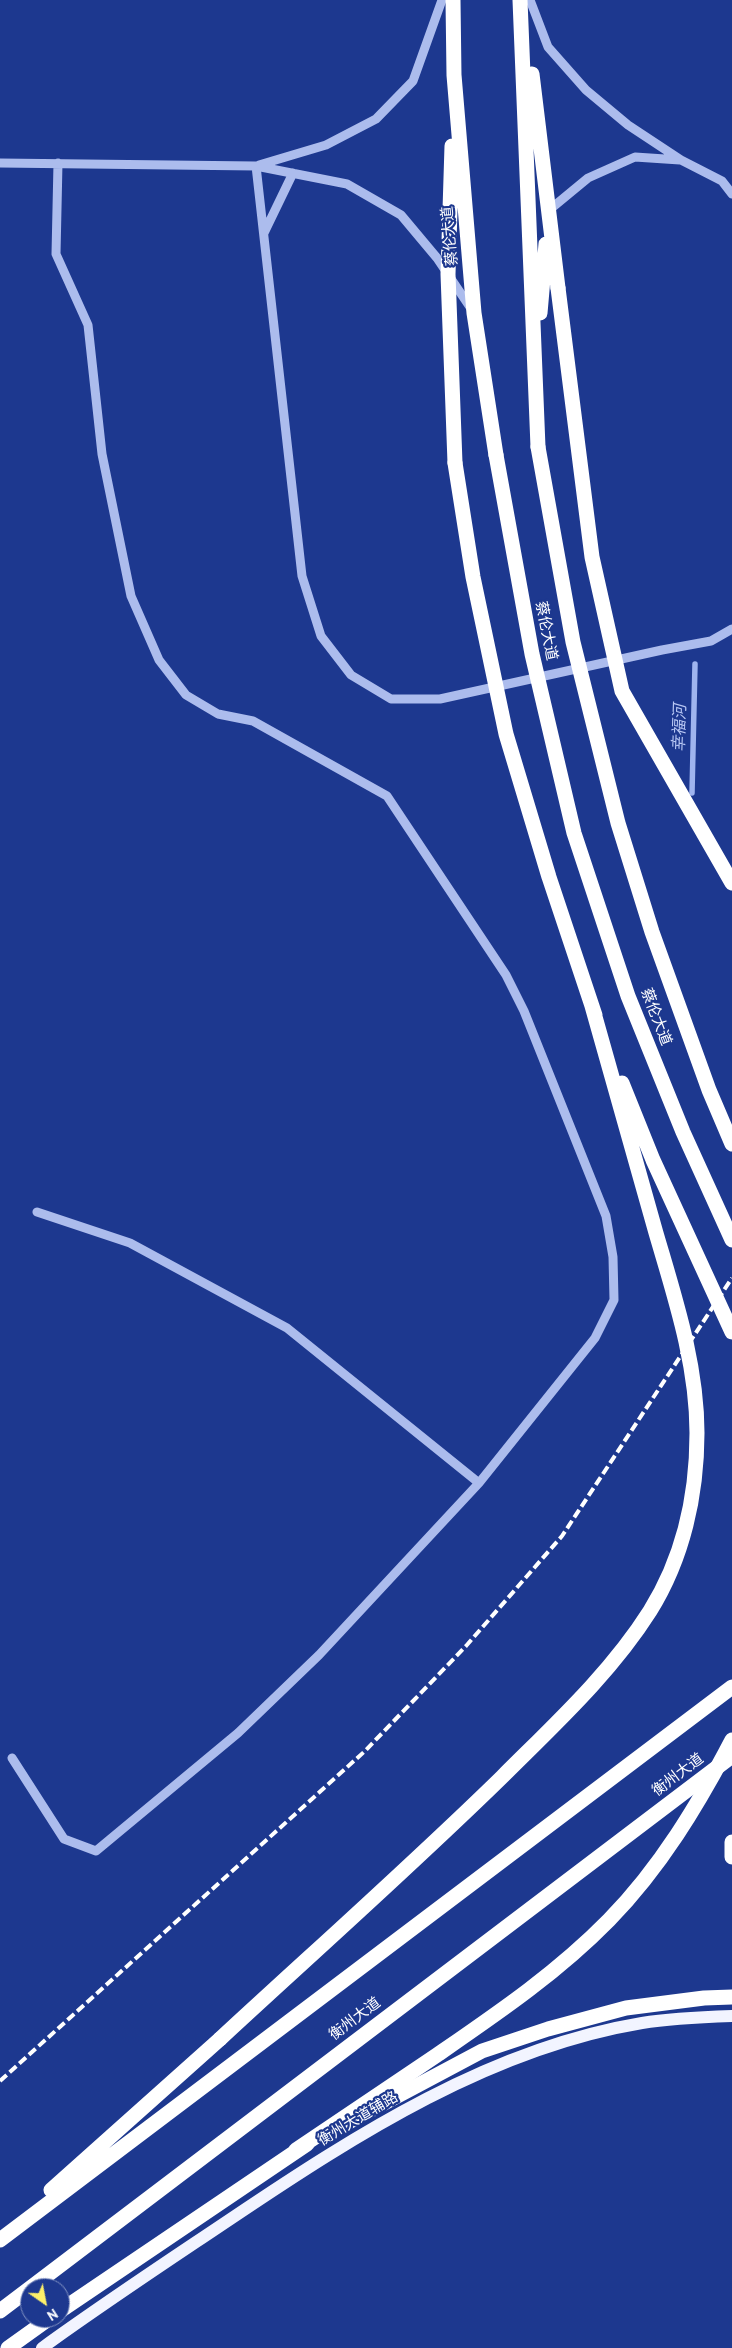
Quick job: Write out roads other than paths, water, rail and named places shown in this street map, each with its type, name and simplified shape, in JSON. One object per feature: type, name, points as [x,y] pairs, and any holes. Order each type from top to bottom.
[{"type":"highway","name":"蔡伦大道","points":[[453,0],[454,75],[474,313],[496,455],[532,654],[574,833],[628,996],[683,1132],[732,1240]]},
{"type":"highway","name":"蔡伦大道","points":[[522,0],[534,382],[538,448],[573,642],[618,823],[652,932],[709,1090],[732,1144]]},
{"type":"highway","points":[[522,0],[592,557],[622,691],[732,883]]},
{"type":"highway","points":[[0,2238],[442,1836],[567,1713],[611,1664],[650,1610],[677,1555],[693,1496],[697,1432],[692,1378],[682,1323],[592,1006],[549,878],[506,734],[473,577],[456,463],[448,274],[454,75]]},
{"type":"highway","points":[[534,382],[548,211]]},
{"type":"highway","points":[[716,856],[732,874]]},
{"type":"highway","points":[[592,1006],[653,1160],[732,1332]]},
{"type":"highway","points":[[0,2238],[732,1686]]},
{"type":"highway","points":[[70,2303],[508,2007],[556,1970],[610,1919],[660,1860],[702,1799],[732,1740]]},
{"type":"highway","name":"衡州大道","points":[[0,2311],[732,1756]]},
{"type":"highway","points":[[732,1842],[732,1857]]},
{"type":"highway","points":[[296,2150],[482,2052],[548,2029],[626,2008],[704,1998],[732,1997]]},
{"type":"highway","points":[[8,2348],[36,2328]]},
{"type":"main road","name":"衡州大道辅路","points":[[42,2348],[294,2176],[420,2101],[461,2081],[525,2055],[584,2036],[642,2023],[732,2016]]},
{"type":"street","points":[[256,166],[326,145],[376,119],[413,81],[442,0]]},
{"type":"street","points":[[530,0],[548,47],[586,90],[628,125],[681,160],[722,181],[732,194]]},
{"type":"street","points":[[548,211],[588,178],[636,157],[681,160]]},
{"type":"street","points":[[0,163],[256,166],[347,184],[401,215],[448,274],[474,313]]},
{"type":"street","points":[[12,1758],[64,1839],[96,1851],[238,1733],[319,1655],[479,1483],[596,1338],[614,1300],[613,1257],[606,1216],[524,1011],[506,975],[387,796],[253,721],[218,714],[186,695],[159,660],[131,596],[102,454],[88,325],[56,254],[58,163]]},
{"type":"street","points":[[256,166],[302,576],[321,636],[351,675],[391,699],[440,699],[711,641],[732,629]]},
{"type":"street","points":[[264,233],[293,173]]},
{"type":"street","points":[[37,1212],[130,1243],[287,1328],[479,1483]]},
{"type":"waterway","name":"幸福河","points":[[692,793],[695,664]]},
{"type":"railway","points":[[0,2081],[365,1751],[466,1646],[562,1536],[732,1278]]}]
